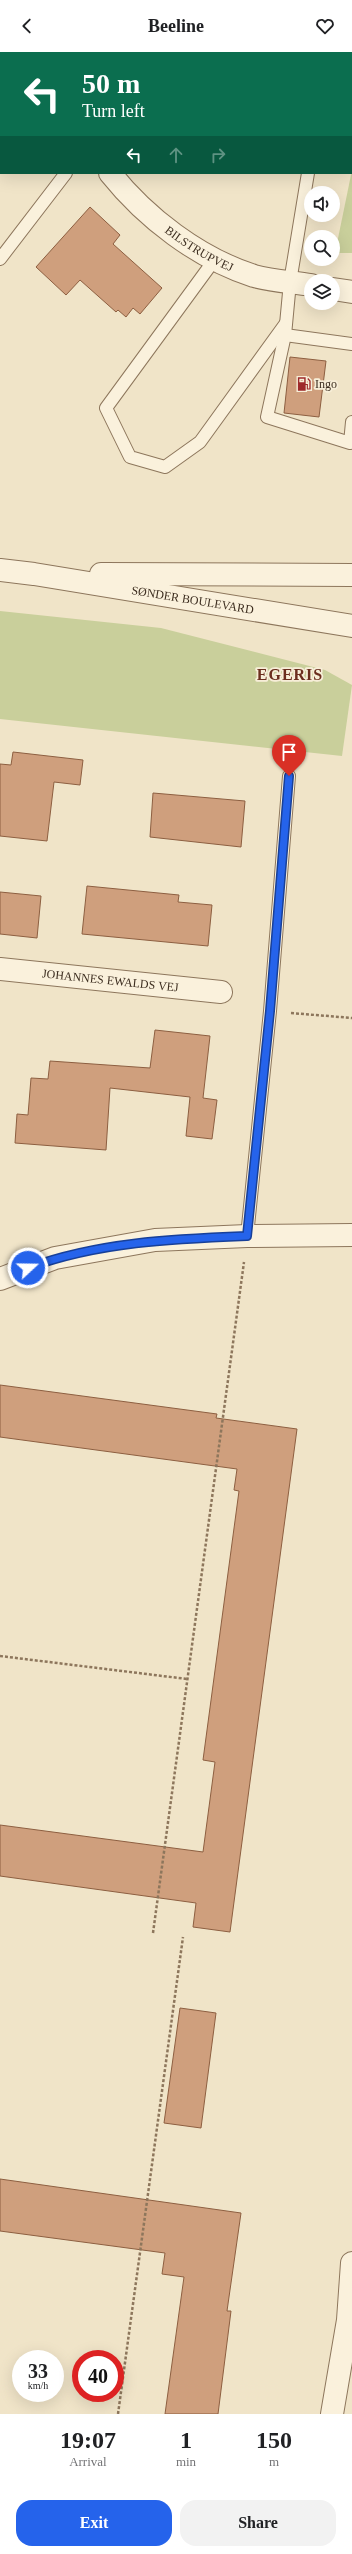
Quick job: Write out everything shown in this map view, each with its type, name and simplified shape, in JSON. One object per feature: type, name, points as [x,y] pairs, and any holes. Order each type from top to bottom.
[{"type":"street","name":"BILSTRUPVEJ","points":[[111,174],[120,186],[161,224],[201,252],[254,276],[304,284]]},
{"type":"street","points":[[340,290],[352,292]]},
{"type":"street","name":"SØNDER BOULEVARD","points":[[0,570],[34,574],[352,626]]},
{"type":"street","name":"SØNDER BOULEVARD","points":[[34,574],[352,575]]},
{"type":"street","name":"JOHANNES EWALDS VEJ","points":[[0,969],[221,992]]},
{"type":"street","points":[[0,1279],[55,1258],[155,1240],[247,1236],[352,1236]]},
{"type":"street","points":[[332,2414],[350,2321],[352,2263]]},
{"type":"lane","points":[[0,259],[65,174]]},
{"type":"lane","points":[[308,174],[290,282],[285,329],[267,417],[350,443],[352,422]]},
{"type":"lane","points":[[215,259],[106,408],[130,457],[165,467],[200,442],[285,329]]},
{"type":"lane","points":[[285,329],[352,344]]},
{"type":"lane","points":[[247,1236],[270,1011],[289,776]]},
{"type":"path","points":[[153,1933],[247,1236]]},
{"type":"path","points":[[0,1656],[187,1679]]},
{"type":"path","points":[[118,2414],[183,1937]]},
{"type":"green space","points":[[351,174],[352,174],[352,253],[340,253],[340,230]]},
{"type":"green space","points":[[0,611],[161,628],[325,670],[352,685],[342,756],[0,719]]},
{"type":"building","points":[[90,207],[120,235],[113,244],[162,288],[140,314],[133,308],[126,317],[118,310],[116,312],[80,280],[66,295],[36,267]]},
{"type":"building","points":[[290,357],[326,361],[319,417],[284,413]]},
{"type":"building","points":[[13,752],[83,760],[80,785],[54,782],[47,841],[0,836],[0,764],[11,765]]},
{"type":"building","points":[[153,793],[245,801],[241,847],[150,837]]},
{"type":"building","points":[[87,886],[179,895],[178,902],[212,905],[208,946],[82,934]]},
{"type":"building","points":[[0,892],[41,896],[37,938],[0,934]]},
{"type":"building","points":[[155,1030],[210,1036],[203,1098],[217,1100],[212,1139],[186,1136],[190,1097],[110,1088],[106,1150],[15,1143],[17,1114],[28,1115],[31,1078],[48,1079],[50,1061],[150,1068]]},
{"type":"building","points":[[0,1385],[217,1414],[216,1418],[297,1429],[230,1932],[193,1927],[196,1903],[0,1876],[0,1825],[203,1852],[215,1762],[203,1760],[239,1491],[234,1490],[237,1469],[0,1437]]},
{"type":"building","points":[[180,2008],[216,2013],[201,2128],[164,2123]]},
{"type":"building","points":[[0,2179],[241,2213],[227,2311],[231,2311],[218,2414],[165,2414],[184,2277],[162,2274],[165,2253],[0,2231]]},
{"type":"place","name":"Ingo","points":[[304,384]]},
{"type":"district","name":"EGERIS","points":[[290,674]]},
{"type":"route","points":[[28,1268],[55,1258],[155,1240],[247,1236],[270,1011],[289,776]]}]
